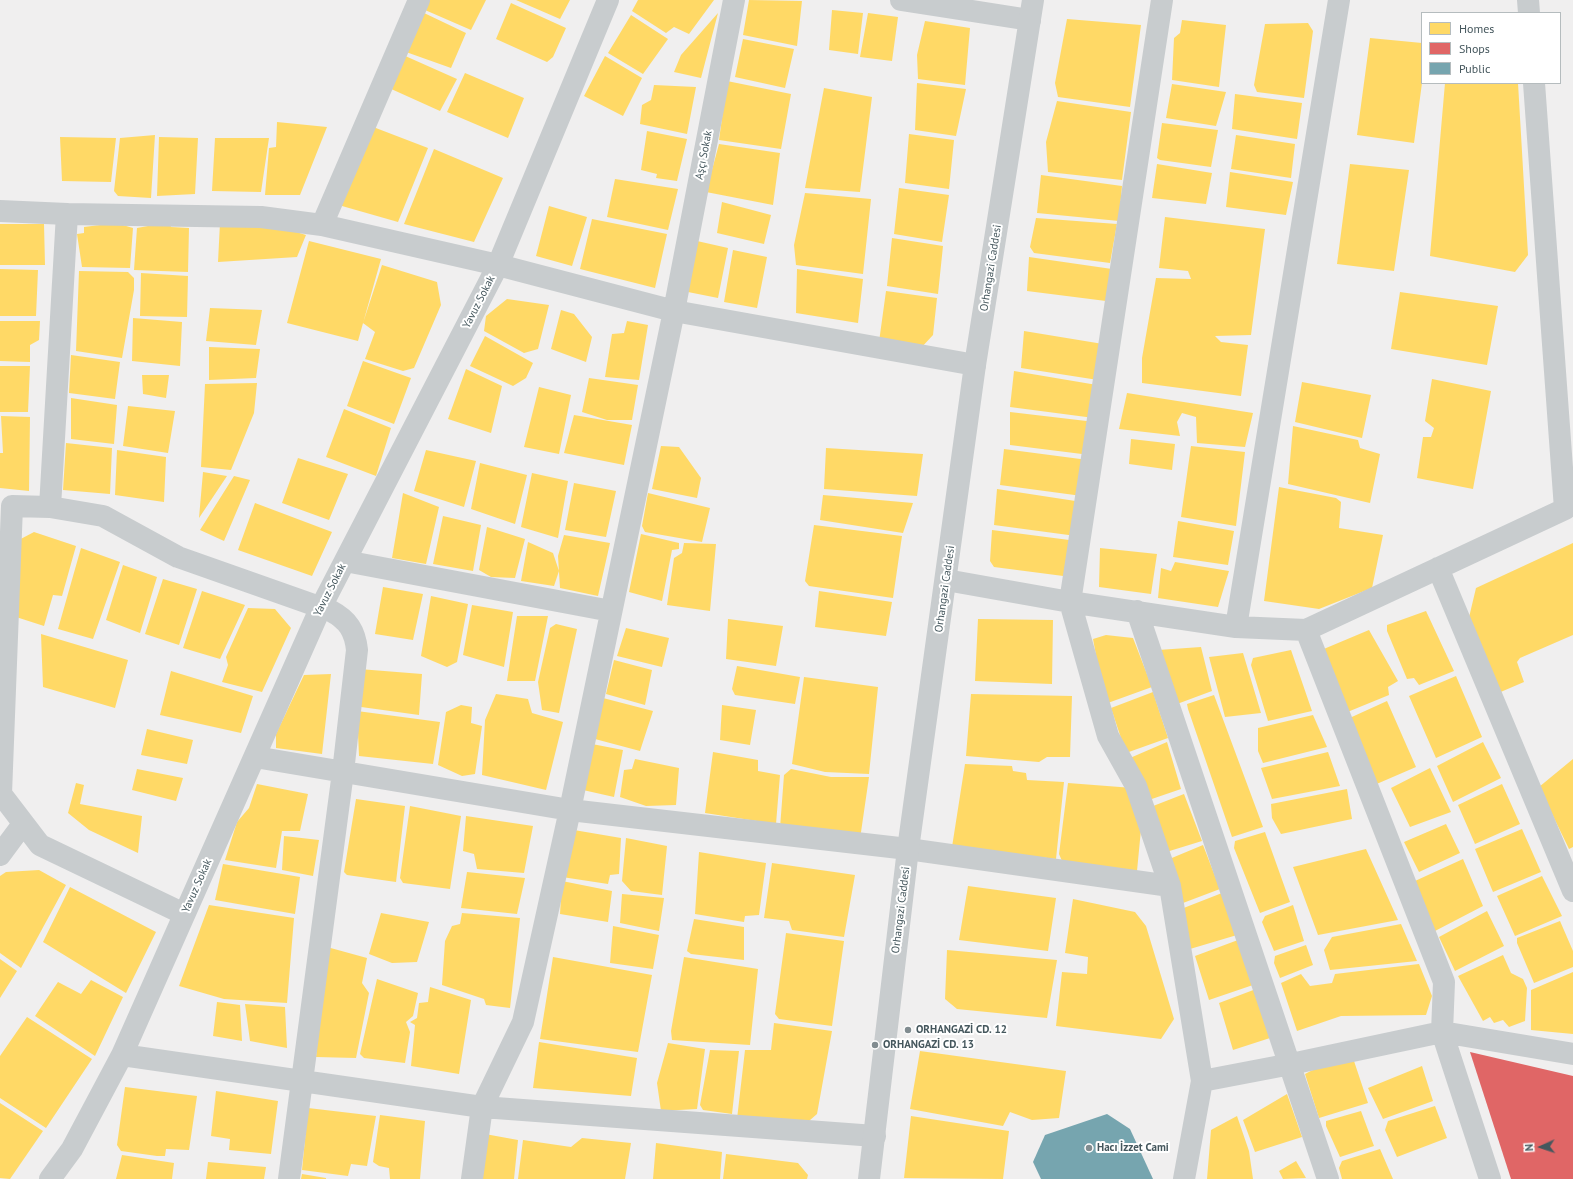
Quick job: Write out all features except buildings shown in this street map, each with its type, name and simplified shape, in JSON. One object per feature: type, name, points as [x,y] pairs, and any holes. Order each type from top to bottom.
[{"type":"street","points":[[322,225],[419,0]]},
{"type":"street","name":"Yavuz Sokak","points":[[50,1179],[72,1149],[122,1055],[320,609],[498,265],[608,0]]},
{"type":"street","name":"Aşçı Sokak","points":[[472,1179],[482,1107],[523,1022],[570,810],[674,311],[734,0]]},
{"type":"street","points":[[901,0],[1032,10]]},
{"type":"street","points":[[1162,0],[1070,602],[1108,736],[1136,786],[1170,886],[1202,1081],[1184,1179]]},
{"type":"street","points":[[1236,627],[1339,0]]},
{"type":"street","points":[[1528,0],[1529,12]]},
{"type":"street","name":"Orhangazi Caddesi","points":[[869,1179],[908,848],[975,365],[1032,10]]},
{"type":"street","points":[[946,580],[1070,602],[1236,627],[1306,630],[1565,509],[1568,480],[1534,84]]},
{"type":"street","points":[[0,210],[67,214],[261,217],[322,225],[498,265],[674,311],[975,365]]},
{"type":"street","points":[[50,507],[67,214]]},
{"type":"street","points":[[184,914],[40,845],[0,794],[6,505],[50,507],[103,516],[178,556],[340,616],[348,624],[355,636],[357,650],[343,772],[289,1179]]},
{"type":"street","points":[[345,562],[611,611]]},
{"type":"street","points":[[1438,568],[1573,891]]},
{"type":"street","points":[[1137,611],[1328,1179]]},
{"type":"street","points":[[1306,630],[1444,982],[1442,1032],[1490,1179]]},
{"type":"street","points":[[255,757],[570,810],[908,848],[1170,886]]},
{"type":"street","points":[[0,855],[23,824]]},
{"type":"street","points":[[1202,1081],[1442,1032],[1573,1054]]},
{"type":"street","points":[[122,1055],[482,1107],[875,1136]]},
{"type":"place","name":"ORHANGAZİ CD. 12","points":[[908,1030]]},
{"type":"place","name":"ORHANGAZİ CD. 13","points":[[875,1045]]},
{"type":"place","name":"Hacı İzzet Cami","points":[[1089,1148]]}]
